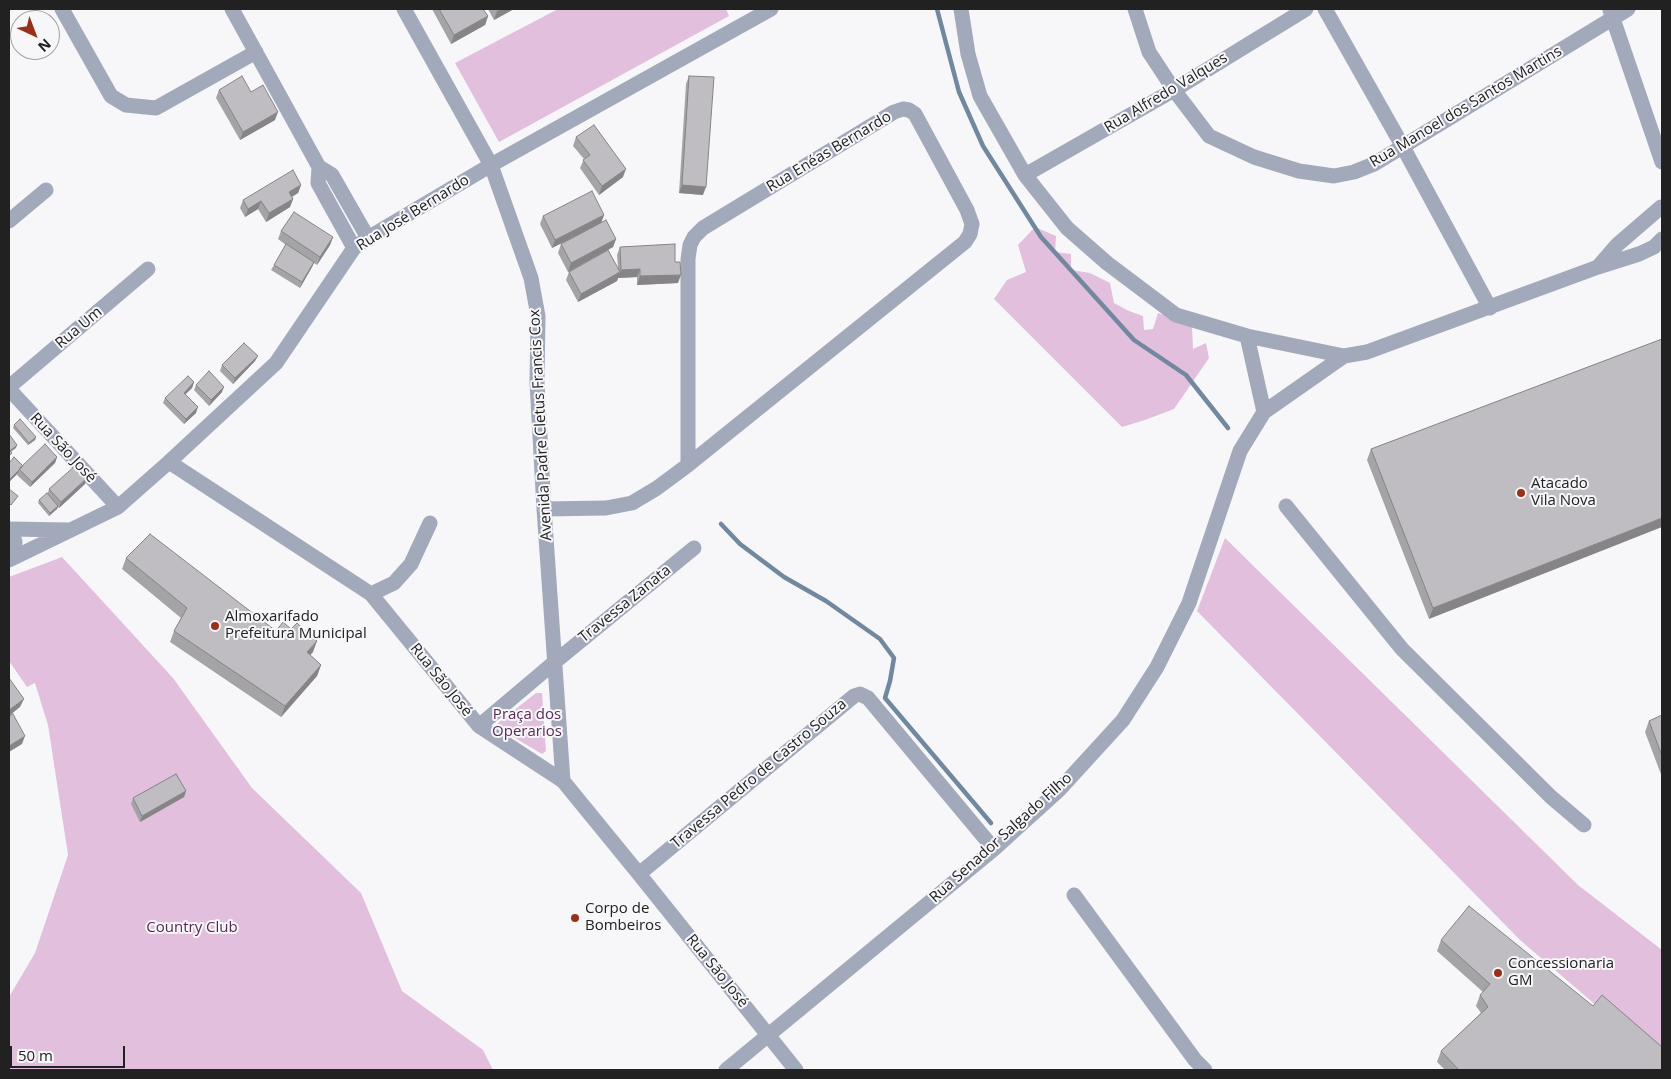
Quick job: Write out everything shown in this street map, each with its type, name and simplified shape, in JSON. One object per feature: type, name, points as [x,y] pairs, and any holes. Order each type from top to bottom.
[{"type":"street","points":[[62,9],[111,96],[126,105],[156,108],[256,52]]},
{"type":"street","points":[[232,9],[319,167],[332,175],[368,238]]},
{"type":"street","name":"Avenida Padre Cletus Francis Cox","points":[[404,9],[490,165],[531,278],[538,316],[538,382],[544,509],[563,781]]},
{"type":"street","name":"Rua José Bernardo","points":[[9,560],[118,507],[170,462],[276,363],[354,248],[490,165],[771,9]]},
{"type":"street","points":[[961,9],[968,54],[980,96],[1025,175],[1067,228],[1107,263],[1176,315],[1247,336],[1344,356],[1367,352],[1490,308],[1598,267],[1649,250],[1662,240]]},
{"type":"street","name":"Rua Manoel dos Santos Martins","points":[[1136,9],[1149,52],[1174,90],[1209,136],[1254,157],[1299,171],[1334,176],[1354,172],[1374,164],[1611,14],[1628,9]]},
{"type":"street","name":"Rua Alfredo Valques","points":[[1025,175],[1174,90],[1306,9]]},
{"type":"street","points":[[1325,9],[1403,147],[1490,308]]},
{"type":"street","points":[[1611,14],[1662,162]]},
{"type":"street","name":"Rua Enéas Bernardo","points":[[544,509],[606,508],[632,503],[657,488],[688,465],[964,242],[970,234],[972,224],[967,210],[915,114],[909,110],[903,109],[894,112],[703,228],[694,237],[690,245],[688,259],[688,465]]},
{"type":"street","points":[[319,167],[318,183],[354,248]]},
{"type":"street","points":[[9,222],[46,190]]},
{"type":"street","points":[[1598,267],[1617,245],[1662,209]]},
{"type":"street","name":"Rua Um","points":[[9,388],[148,269]]},
{"type":"street","points":[[1247,336],[1264,412],[1344,356]]},
{"type":"street","name":"Rua São José","points":[[9,388],[14,405],[118,507]]},
{"type":"street","name":"Rua Senador Salgado Filho","points":[[726,1070],[994,849],[1059,790],[1123,720],[1157,667],[1189,603],[1240,451],[1264,412]]},
{"type":"street","name":"Rua São José","points":[[170,462],[371,594],[479,726],[563,781],[640,874],[796,1070]]},
{"type":"street","points":[[1286,506],[1402,649],[1551,797],[1584,826]]},
{"type":"street","points":[[371,594],[394,582],[410,564],[430,523]]},
{"type":"street","points":[[9,529],[15,542],[9,560]]},
{"type":"street","name":"Rua José Bernardo","points":[[9,529],[72,530]]},
{"type":"street","name":"Travessa Zanata","points":[[556,661],[694,548]]},
{"type":"street","points":[[479,726],[556,661]]},
{"type":"street","name":"Travessa Pedro de Castro Souza","points":[[640,874],[854,696],[860,694],[868,698],[994,849]]},
{"type":"street","points":[[1074,895],[1195,1060],[1205,1070]]},
{"type":"green space","points":[[558,9],[726,9],[729,16],[499,142],[455,63]]},
{"type":"green space","points":[[1035,227],[1056,236],[1055,252],[1071,254],[1071,270],[1090,273],[1110,283],[1114,303],[1143,316],[1144,330],[1153,329],[1158,313],[1192,327],[1193,349],[1206,343],[1209,358],[1174,409],[1122,427],[994,299],[1007,280],[1026,272],[1018,245]]},
{"type":"green space","points":[[1225,538],[1578,885],[1662,950],[1662,1062],[1520,940],[1197,611]]},
{"type":"green space","name":"Country Club","points":[[62,557],[173,678],[252,788],[361,893],[402,991],[483,1050],[493,1070],[9,1070],[9,997],[35,953],[68,855],[48,725],[35,683],[27,687],[9,661],[9,577]]},
{"type":"green space","name":"Praça dos Operarios","points":[[536,693],[542,693],[546,751],[542,754],[500,729],[498,723]]},
{"type":"building","points":[[439,9],[483,9],[488,16],[454,35]]},
{"type":"building","points":[[242,76],[251,92],[263,85],[278,112],[243,132],[219,90]]},
{"type":"building","points":[[689,76],[714,77],[706,187],[682,185]]},
{"type":"building","points":[[594,125],[626,169],[602,186],[583,160],[590,155],[576,137]]},
{"type":"building","points":[[293,170],[301,185],[289,192],[293,199],[269,213],[261,201],[248,209],[243,200]]},
{"type":"building","points":[[592,191],[604,215],[555,240],[543,216]]},
{"type":"building","points":[[294,212],[333,237],[320,257],[281,231]]},
{"type":"building","points":[[606,220],[616,239],[571,263],[561,244]]},
{"type":"building","points":[[286,244],[314,262],[302,282],[274,265]]},
{"type":"building","points":[[675,244],[675,262],[680,262],[681,275],[640,276],[640,269],[621,270],[620,247]]},
{"type":"building","points":[[608,250],[620,272],[581,294],[569,272]]},
{"type":"building","name":"Atacado Vila Nova","points":[[1662,339],[1662,518],[1433,608],[1371,449]]},
{"type":"building","points":[[244,343],[258,356],[235,378],[222,365]]},
{"type":"building","points":[[209,371],[224,387],[211,400],[196,385]]},
{"type":"building","points":[[188,376],[194,382],[184,393],[198,407],[186,419],[165,398]]},
{"type":"building","points":[[20,419],[36,437],[29,443],[14,425]]},
{"type":"building","points":[[9,434],[17,445],[10,451],[9,449]]},
{"type":"building","points":[[45,444],[57,457],[32,482],[19,469]]},
{"type":"building","points":[[14,457],[23,466],[10,479],[9,463]]},
{"type":"building","points":[[76,465],[87,478],[61,502],[49,489]]},
{"type":"building","points":[[9,489],[18,496],[11,505],[9,503]]},
{"type":"building","points":[[47,493],[58,506],[50,513],[39,500]]},
{"type":"building","name":"Almoxarifado Prefeitura Municipal","points":[[150,534],[276,631],[283,622],[291,629],[297,623],[317,641],[307,652],[321,665],[285,706],[174,631],[187,608],[126,558]]},
{"type":"building","points":[[9,678],[24,699],[9,710]]},
{"type":"building","points":[[13,714],[25,736],[9,746],[9,716]]},
{"type":"building","points":[[1662,715],[1662,756],[1649,721]]},
{"type":"building","points":[[176,774],[186,791],[142,816],[133,798]]},
{"type":"building","name":"Concessionaria GM","points":[[1469,906],[1593,1006],[1602,995],[1662,1047],[1662,1070],[1459,1070],[1441,1051],[1488,1007],[1480,995],[1490,984],[1441,940]]},
{"type":"waterway","points":[[937,9],[959,92],[983,146],[1041,237],[1134,340],[1186,375],[1228,428]]},
{"type":"waterway","points":[[721,524],[740,544],[784,577],[826,601],[880,639],[894,658],[885,698],[991,823]]},
{"type":"place","name":"Atacado Vila Nova","points":[[1521,493]]},
{"type":"place","name":"Almoxarifado Prefeitura Municipal","points":[[215,626]]},
{"type":"place","name":"Corpo de Bombeiros","points":[[575,918]]},
{"type":"place","name":"Concessionaria GM","points":[[1498,973]]}]
